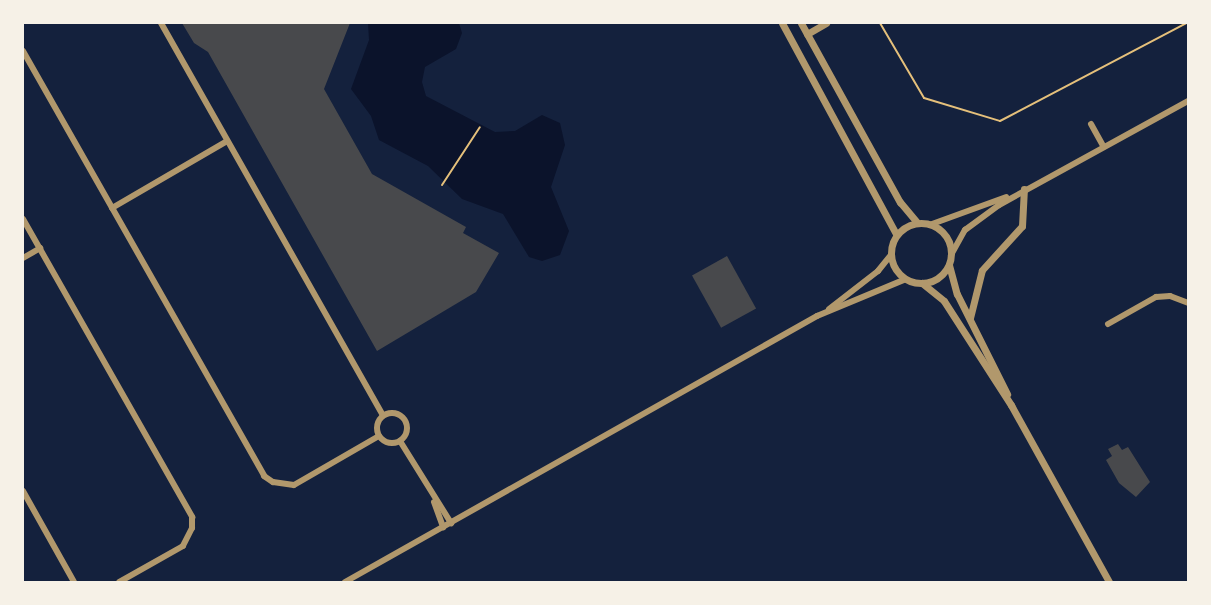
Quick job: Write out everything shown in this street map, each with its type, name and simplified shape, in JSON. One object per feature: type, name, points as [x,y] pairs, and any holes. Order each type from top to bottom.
[{"type":"street","points":[[161,23],[383,415]]},
{"type":"street","points":[[782,23],[896,234],[890,256],[878,271],[825,312]]},
{"type":"street","points":[[800,23],[900,202],[917,222]]},
{"type":"street","points":[[807,34],[826,23]]},
{"type":"street","points":[[23,51],[264,476],[273,482],[294,485],[379,436]]},
{"type":"street","points":[[1109,582],[1011,405],[952,283],[949,264],[965,230],[1024,190],[1188,101]]},
{"type":"street","points":[[1091,124],[1104,147]]},
{"type":"street","points":[[112,208],[227,141]]},
{"type":"street","points":[[896,234],[917,222],[932,224],[1024,190]]},
{"type":"street","points":[[970,319],[982,270],[1022,226],[1024,190]]},
{"type":"street","points":[[23,219],[191,517],[192,527],[183,546],[119,582]]},
{"type":"street","points":[[932,224],[946,236],[951,255]]},
{"type":"street","points":[[23,258],[40,248]]},
{"type":"street","points":[[890,256],[906,279]]},
{"type":"street","points":[[922,283],[941,275],[949,264]]},
{"type":"street","points":[[345,582],[825,312],[906,279],[922,283],[944,301],[1011,405]]},
{"type":"street","points":[[1108,324],[1156,297],[1170,296],[1188,303]]},
{"type":"street","points":[[397,413],[405,420],[407,433],[400,442],[389,443],[379,436],[377,425],[383,415],[397,413]]},
{"type":"street","points":[[400,442],[433,500],[451,523]]},
{"type":"street","points":[[23,491],[75,582]]},
{"type":"street","points":[[433,500],[443,527]]},
{"type":"path","points":[[880,23],[924,97],[1000,121],[1187,23]]},
{"type":"path","points":[[442,185],[480,127]]},
{"type":"water","points":[[368,23],[459,23],[462,33],[456,49],[425,67],[422,82],[426,96],[495,132],[515,131],[542,115],[560,123],[565,145],[551,187],[569,231],[560,255],[542,261],[529,257],[503,214],[462,199],[428,166],[379,140],[371,116],[351,89],[369,40]]},
{"type":"building","points":[[182,23],[350,23],[324,89],[372,174],[466,227],[463,233],[499,253],[476,292],[377,351],[208,52],[194,43]]},
{"type":"building","points":[[727,256],[756,308],[721,328],[692,275]]},
{"type":"building","points":[[1118,444],[1122,450],[1128,447],[1150,482],[1136,497],[1119,483],[1106,460],[1112,456],[1108,449]]}]
